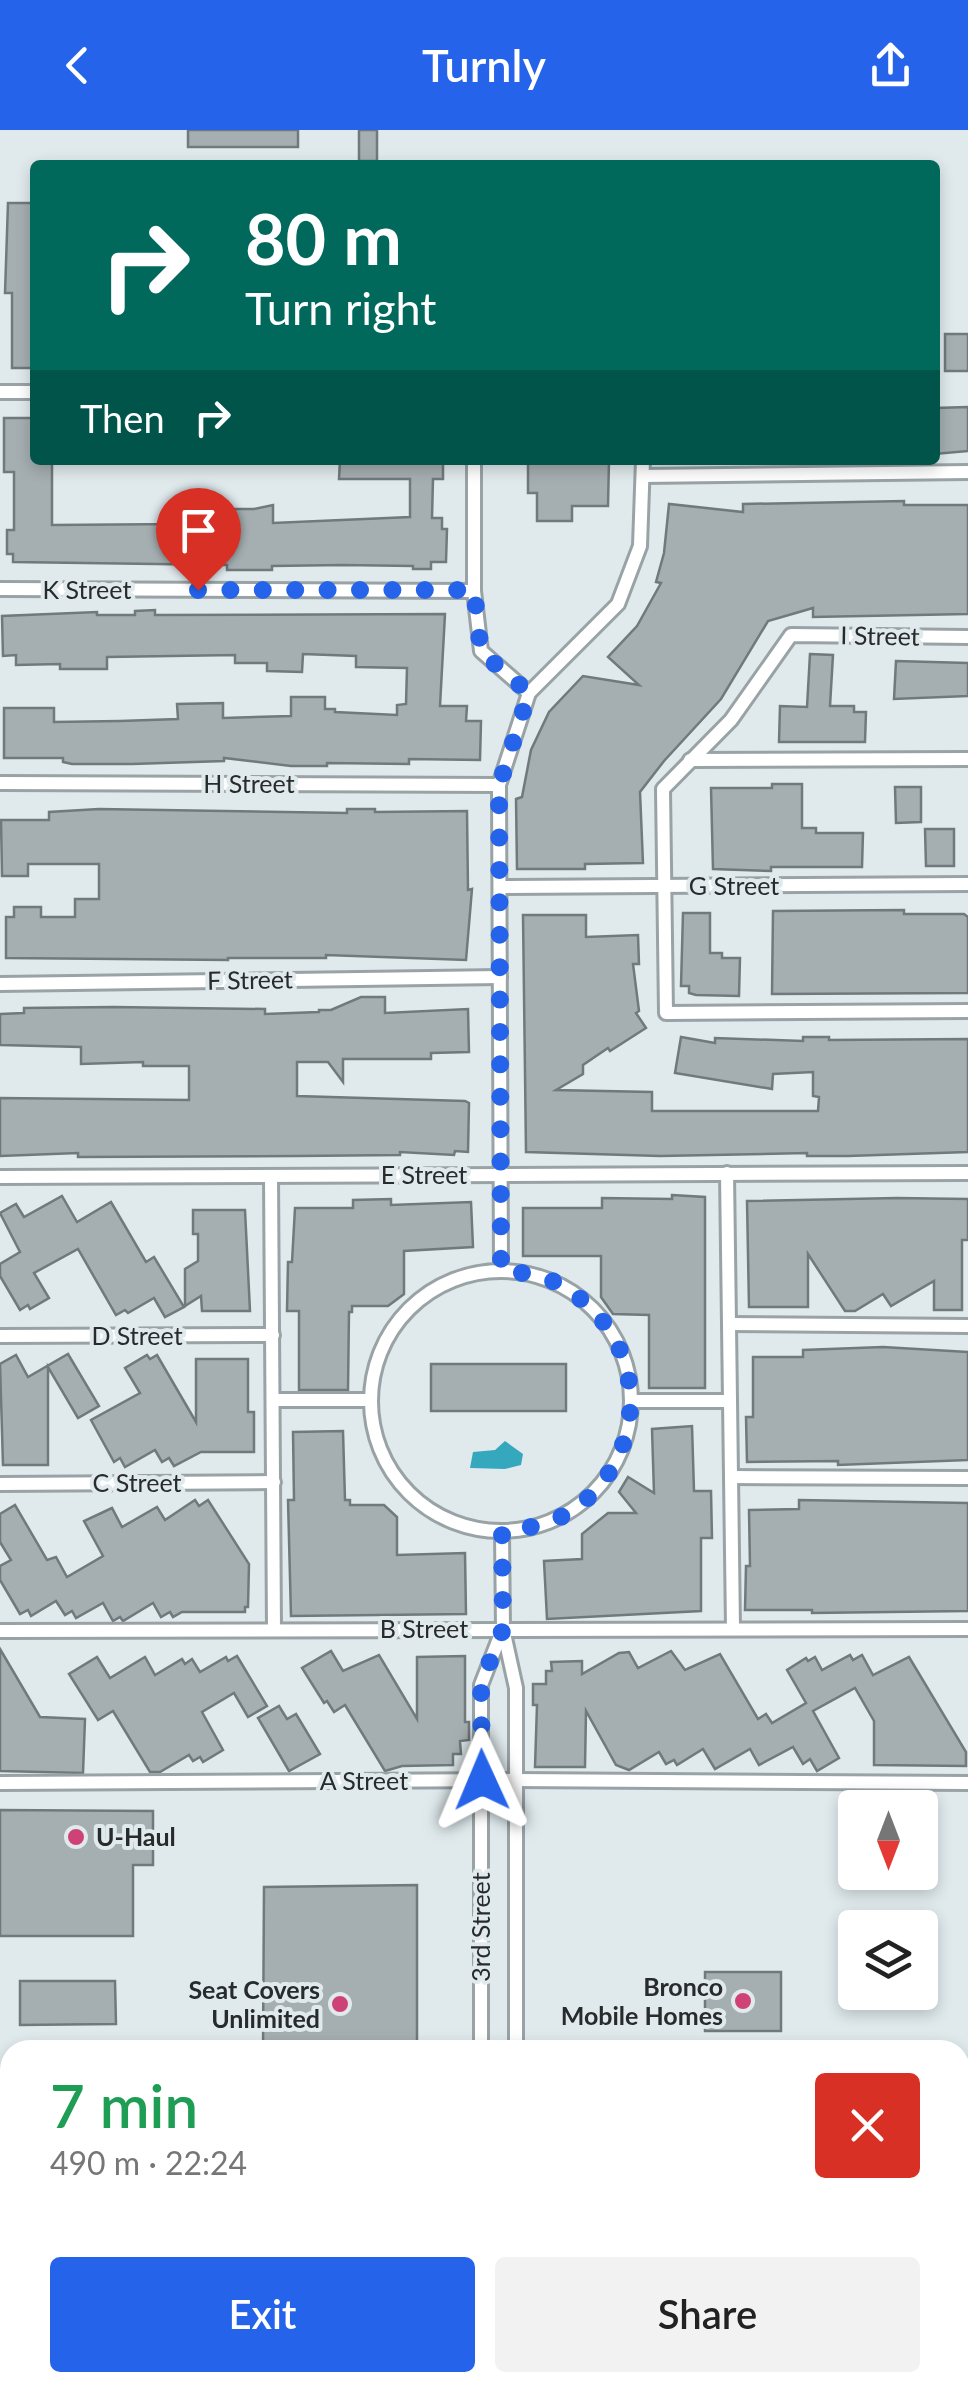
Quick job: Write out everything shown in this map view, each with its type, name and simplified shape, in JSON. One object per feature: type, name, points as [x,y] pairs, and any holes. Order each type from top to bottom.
[{"type":"lane","points":[[0,392],[30,392]]},
{"type":"lane","points":[[474,465],[474,590],[481,652],[529,693]]},
{"type":"lane","points":[[501,1270],[499,786],[529,693],[618,604],[640,546],[642,465]]},
{"type":"lane","points":[[643,476],[842,466],[968,472]]},
{"type":"lane","name":"K Street","points":[[0,590],[474,590]]},
{"type":"lane","name":"I Street","points":[[690,760],[732,720],[791,635],[968,637]]},
{"type":"lane","points":[[968,759],[690,760],[663,789],[666,1012],[968,1010]]},
{"type":"lane","name":"H Street","points":[[0,783],[499,786]]},
{"type":"lane","name":"G Street","points":[[500,887],[968,884]]},
{"type":"lane","name":"F Street","points":[[0,984],[500,978]]},
{"type":"lane","points":[[727,1173],[733,1628]]},
{"type":"lane","name":"E Street","points":[[0,1178],[968,1173]]},
{"type":"lane","points":[[271,1176],[274,1630]]},
{"type":"lane","points":[[501,1270],[542,1276],[588,1305],[607,1324],[626,1361],[632,1401],[626,1441],[608,1478],[579,1506],[542,1526],[502,1532],[461,1526],[424,1507],[404,1488],[394,1478],[376,1441],[369,1400],[376,1360],[394,1324],[424,1295],[448,1282],[460,1276],[501,1270]]},
{"type":"lane","points":[[729,1324],[968,1326]]},
{"type":"lane","name":"D Street","points":[[0,1336],[273,1335]]},
{"type":"lane","points":[[275,1400],[369,1400]]},
{"type":"lane","points":[[632,1401],[730,1401]]},
{"type":"lane","points":[[731,1477],[968,1478]]},
{"type":"lane","name":"C Street","points":[[0,1484],[274,1482]]},
{"type":"lane","name":"3rd Street","points":[[502,1532],[503,1629],[516,1688],[516,2040]]},
{"type":"lane","name":"B Street","points":[[0,1631],[968,1628]]},
{"type":"lane","name":"3rd Street","points":[[481,2040],[481,1684],[503,1629]]},
{"type":"lane","name":"A Street","points":[[0,1783],[968,1783]]},
{"type":"water","points":[[505,1441],[523,1454],[521,1465],[505,1469],[470,1468],[473,1452],[495,1450]]},
{"type":"building","points":[[188,130],[298,130],[298,147],[188,147]]},
{"type":"building","points":[[359,130],[377,130],[377,160],[359,160]]},
{"type":"building","points":[[8,203],[30,203],[30,368],[12,368],[12,293],[5,293]]},
{"type":"building","points":[[945,334],[968,334],[968,371],[945,371]]},
{"type":"building","points":[[968,407],[968,451],[940,454],[940,408]]},
{"type":"building","points":[[4,418],[30,418],[30,465],[52,465],[52,525],[180,524],[180,509],[254,509],[273,505],[273,523],[410,517],[410,479],[339,479],[340,465],[443,465],[443,479],[433,479],[432,518],[442,518],[442,529],[447,529],[446,562],[431,562],[431,569],[343,565],[227,570],[227,565],[13,562],[13,554],[7,554],[7,530],[14,530],[14,472],[4,472]]},
{"type":"building","points":[[528,465],[609,465],[608,506],[572,506],[572,521],[537,521],[537,493],[528,493]]},
{"type":"building","points":[[904,501],[904,505],[968,505],[968,614],[813,617],[813,608],[768,621],[721,699],[640,792],[643,863],[585,864],[585,869],[517,869],[516,799],[522,797],[531,750],[549,712],[583,676],[639,685],[608,657],[637,626],[661,583],[656,582],[664,553],[669,504],[743,512],[743,504]]},
{"type":"building","points":[[155,610],[155,615],[445,614],[440,706],[467,706],[466,721],[481,721],[480,760],[409,759],[409,764],[291,766],[224,758],[72,764],[63,762],[63,758],[4,758],[4,708],[54,708],[54,722],[178,719],[177,704],[223,703],[223,718],[291,716],[291,697],[325,697],[325,709],[335,712],[397,715],[397,705],[406,704],[407,668],[356,667],[356,656],[303,654],[302,672],[267,671],[267,663],[235,663],[235,655],[107,657],[107,669],[16,665],[16,655],[3,656],[2,616],[97,612],[135,615],[135,611]]},
{"type":"building","points":[[810,654],[833,655],[830,706],[854,706],[854,712],[866,712],[865,742],[779,742],[780,706],[807,707]]},
{"type":"building","points":[[896,661],[968,663],[968,696],[894,699]]},
{"type":"building","points":[[772,784],[802,784],[802,828],[816,828],[816,833],[863,833],[862,867],[713,869],[711,788],[772,788]]},
{"type":"building","points":[[895,787],[921,787],[921,822],[896,823]]},
{"type":"building","points":[[467,811],[468,890],[472,889],[466,960],[326,955],[228,960],[6,958],[6,917],[14,917],[14,907],[41,907],[41,917],[75,917],[75,899],[99,899],[99,864],[28,864],[28,876],[2,876],[1,820],[49,820],[49,812]]},
{"type":"building","points":[[925,829],[954,829],[954,866],[926,866]]},
{"type":"building","points":[[904,910],[904,914],[968,917],[968,993],[772,994],[773,911]]},
{"type":"building","points":[[683,913],[710,913],[710,953],[740,958],[739,996],[696,995],[689,993],[689,986],[681,986]]},
{"type":"building","points":[[523,915],[586,915],[586,937],[638,935],[639,964],[633,964],[639,1011],[636,1013],[646,1028],[583,1065],[583,1074],[556,1090],[652,1092],[652,1111],[818,1111],[819,1097],[813,1096],[813,1072],[773,1074],[772,1089],[675,1073],[681,1037],[715,1043],[715,1038],[968,1039],[968,1152],[660,1156],[526,1152]]},
{"type":"building","points":[[361,997],[385,997],[385,1013],[468,1009],[469,1052],[431,1053],[431,1059],[343,1059],[343,1082],[328,1062],[297,1062],[297,1096],[465,1101],[469,1103],[468,1152],[0,1156],[0,1098],[189,1100],[189,1066],[143,1066],[143,1062],[81,1064],[81,1047],[0,1045],[0,1014],[24,1013],[24,1008],[114,1007],[265,1009],[265,1014],[319,1012]]},
{"type":"building","points":[[672,1195],[705,1197],[705,1388],[649,1388],[649,1315],[613,1314],[601,1297],[601,1256],[523,1256],[523,1208],[602,1208],[602,1198],[672,1199]]},
{"type":"building","points":[[62,1196],[77,1222],[111,1202],[146,1262],[154,1257],[184,1307],[165,1317],[154,1298],[128,1313],[125,1310],[116,1315],[78,1249],[34,1273],[49,1298],[20,1310],[0,1276],[0,1264],[20,1252],[0,1213],[16,1204],[24,1217]]},
{"type":"building","points":[[391,1199],[391,1205],[471,1202],[473,1247],[404,1251],[404,1294],[388,1306],[352,1306],[349,1312],[348,1390],[299,1390],[299,1311],[287,1311],[295,1208],[353,1208],[353,1200]]},
{"type":"building","points":[[968,1199],[968,1240],[962,1240],[962,1310],[934,1310],[934,1281],[891,1306],[883,1294],[855,1311],[845,1311],[808,1254],[808,1307],[749,1307],[747,1201]]},
{"type":"building","points":[[193,1210],[245,1210],[250,1311],[202,1311],[201,1296],[185,1306],[185,1269],[198,1261]]},
{"type":"building","points":[[883,1347],[968,1352],[968,1460],[838,1465],[838,1461],[747,1462],[746,1417],[753,1417],[753,1357],[803,1357],[803,1350]]},
{"type":"building","points":[[68,1354],[99,1406],[78,1418],[48,1367],[48,1465],[3,1465],[0,1364],[16,1355],[28,1377]]},
{"type":"building","points":[[147,1355],[150,1359],[157,1355],[196,1422],[196,1359],[248,1359],[248,1412],[254,1412],[254,1452],[201,1452],[174,1466],[169,1458],[162,1462],[155,1450],[125,1467],[120,1458],[114,1462],[91,1420],[140,1393],[125,1368]]},
{"type":"building","points":[[431,1364],[566,1364],[566,1411],[431,1411]]},
{"type":"building","points":[[692,1426],[694,1491],[711,1491],[712,1538],[701,1538],[701,1611],[547,1619],[544,1561],[582,1559],[582,1534],[608,1513],[636,1513],[619,1492],[628,1477],[654,1493],[652,1429]]},
{"type":"building","points":[[343,1431],[345,1500],[350,1500],[350,1505],[384,1505],[397,1517],[397,1555],[465,1553],[466,1614],[291,1616],[288,1500],[294,1500],[293,1432]]},
{"type":"building","points":[[195,1500],[199,1506],[208,1500],[249,1564],[245,1612],[182,1612],[173,1617],[170,1612],[161,1617],[153,1603],[123,1621],[120,1617],[113,1621],[103,1603],[76,1618],[72,1611],[65,1615],[56,1601],[31,1616],[28,1610],[20,1614],[0,1580],[0,1566],[11,1560],[0,1542],[0,1514],[15,1505],[47,1560],[56,1557],[67,1577],[103,1556],[84,1521],[112,1508],[122,1527],[157,1507],[165,1520]]},
{"type":"building","points":[[799,1500],[968,1503],[968,1611],[745,1610],[746,1566],[750,1566],[749,1510],[799,1509]]},
{"type":"building","points":[[0,1649],[40,1717],[85,1719],[83,1773],[0,1771]]},
{"type":"building","points":[[331,1651],[343,1671],[379,1655],[417,1719],[417,1657],[465,1656],[465,1722],[469,1722],[469,1740],[460,1741],[461,1754],[453,1754],[453,1765],[402,1766],[385,1771],[345,1705],[334,1712],[302,1668]]},
{"type":"building","points":[[671,1651],[685,1670],[720,1654],[758,1719],[766,1714],[772,1723],[806,1703],[787,1670],[806,1658],[808,1661],[815,1657],[822,1670],[850,1655],[853,1660],[862,1655],[873,1675],[909,1657],[966,1752],[966,1766],[874,1765],[874,1721],[855,1688],[813,1711],[839,1758],[817,1771],[810,1759],[803,1764],[793,1747],[759,1765],[750,1749],[715,1769],[703,1749],[677,1765],[674,1760],[666,1764],[659,1752],[629,1770],[616,1765],[586,1711],[585,1767],[535,1767],[537,1705],[533,1705],[533,1684],[546,1684],[551,1662],[582,1661],[582,1674],[619,1653],[629,1652],[638,1668]]},
{"type":"building","points":[[237,1656],[267,1706],[248,1717],[234,1693],[202,1712],[223,1750],[203,1762],[200,1757],[193,1761],[189,1755],[160,1772],[150,1772],[113,1711],[98,1720],[69,1674],[97,1657],[110,1678],[145,1657],[155,1675],[182,1659],[185,1664],[192,1659],[200,1672],[226,1657],[228,1661]]},
{"type":"building","points":[[279,1706],[287,1719],[296,1714],[320,1754],[289,1771],[258,1718]]},
{"type":"building","points":[[0,1810],[153,1811],[153,1865],[133,1865],[133,1936],[0,1936]]},
{"type":"building","points":[[417,1885],[417,2040],[263,2040],[264,1887]]},
{"type":"building","name":"Bronco Mobile Homes","points":[[705,1972],[781,1972],[781,2031],[705,2031]]},
{"type":"building","points":[[20,1981],[115,1981],[116,2024],[20,2025]]},
{"type":"place","name":"U-Haul","points":[[76,1837]]},
{"type":"place","name":"Bronco Mobile Homes","points":[[743,2001]]},
{"type":"place","name":"Seat Covers Unlimited","points":[[340,2004]]},
{"type":"route","points":[[198,590],[474,590],[481,652],[529,693],[499,786],[501,1270],[542,1276],[578,1296],[607,1324],[626,1361],[632,1401],[626,1441],[608,1478],[579,1506],[542,1526],[502,1532],[503,1629],[481,1684],[482,1780]]}]
